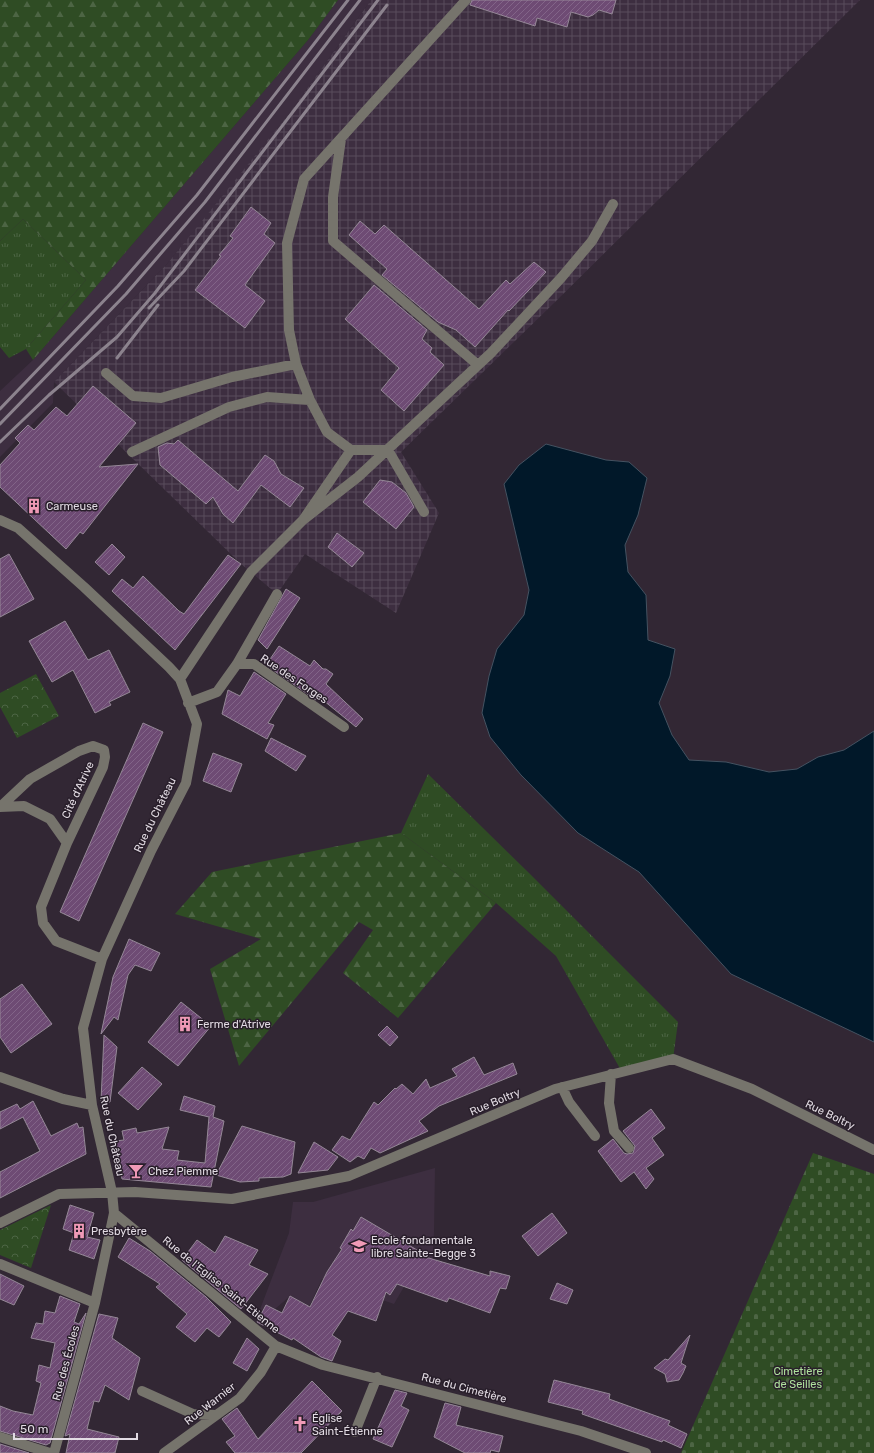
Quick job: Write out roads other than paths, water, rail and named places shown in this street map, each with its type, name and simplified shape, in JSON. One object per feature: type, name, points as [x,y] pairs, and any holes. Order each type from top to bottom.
[{"type":"street","points":[[388,450],[351,450],[327,432],[310,400],[296,364],[289,330],[287,243],[304,178],[466,0]]},
{"type":"street","points":[[341,139],[333,197],[334,241],[478,365]]},
{"type":"street","points":[[180,679],[252,572],[303,520],[358,477],[478,365],[561,278],[592,241],[612,204]]},
{"type":"street","points":[[106,373],[133,396],[161,398],[232,377],[296,364]]},
{"type":"street","points":[[132,452],[229,406],[267,397],[310,400]]},
{"type":"street","points":[[303,520],[351,450]]},
{"type":"street","points":[[388,450],[424,512]]},
{"type":"street","name":"Rue du Château","points":[[0,520],[18,528],[24,533],[169,667],[180,679],[197,724],[186,783],[151,851],[102,959],[83,1028],[92,1105],[112,1192],[114,1213]]},
{"type":"street","points":[[188,703],[217,692],[237,664],[277,594]]},
{"type":"street","name":"Rue des Forges","points":[[237,664],[254,664],[344,727]]},
{"type":"street","name":"Cité d'Atrive","points":[[0,807],[30,779],[79,751],[93,746],[104,750],[105,757],[103,767],[67,843],[41,907],[43,923],[56,941],[102,959]]},
{"type":"street","name":"Cité d'Atrive","points":[[0,807],[24,806],[50,819],[67,843]]},
{"type":"street","name":"Rue Boltry","points":[[0,1223],[59,1194],[135,1192],[232,1199],[349,1176],[562,1087],[673,1059],[752,1089],[874,1150]]},
{"type":"street","points":[[611,1074],[609,1103],[614,1131],[629,1148]]},
{"type":"street","points":[[0,1077],[63,1099],[92,1105]]},
{"type":"street","points":[[562,1087],[569,1102],[595,1136]]},
{"type":"street","name":"Rue des Écoles","points":[[54,1453],[95,1303],[114,1213]]},
{"type":"street","name":"Rue de l'Eglise Saint-Etienne","points":[[114,1213],[276,1346]]},
{"type":"street","points":[[0,1264],[95,1303]]},
{"type":"street","name":"Rue du Cimetière","points":[[276,1346],[323,1365],[381,1378],[581,1431],[646,1453]]},
{"type":"street","name":"Rue Warnier","points":[[164,1453],[240,1398],[261,1372],[276,1346]]},
{"type":"street","points":[[355,1432],[381,1378]]},
{"type":"street","points":[[142,1391],[193,1414],[216,1415]]},
{"type":"street","points":[[0,1437],[50,1453]]},
{"type":"water","points":[[546,444],[606,460],[629,462],[647,478],[638,515],[625,545],[628,572],[646,595],[648,640],[675,649],[670,676],[659,703],[672,735],[689,760],[726,762],[769,772],[797,769],[818,757],[844,750],[874,731],[874,1042],[731,974],[639,872],[578,833],[521,775],[490,737],[482,713],[489,676],[497,649],[524,615],[529,590],[504,484],[519,465]]},
{"type":"railway","points":[[0,409],[118,286],[197,195],[348,0]]},
{"type":"railway","points":[[0,424],[126,294],[205,202],[360,0]]},
{"type":"railway","points":[[0,442],[49,395],[117,337],[155,293],[378,0]]},
{"type":"railway","points":[[149,308],[184,271],[387,5]]},
{"type":"railway","points":[[117,358],[158,305]]},
{"type":"place","name":"Carmeuse","points":[[34,506]]},
{"type":"place","name":"Ferme d'Atrive","points":[[185,1024]]},
{"type":"place","name":"Chez Piemme","points":[[136,1171]]},
{"type":"place","name":"Presbytère","points":[[79,1231]]},
{"type":"place","name":"Ecole fondamentale libre Sainte-Begge 3","points":[[359,1246]]},
{"type":"place","name":"Église Saint-Étienne","points":[[300,1424]]},
{"type":"park label","name":"Cimetière de Seilles","points":[[798,1377]]}]
